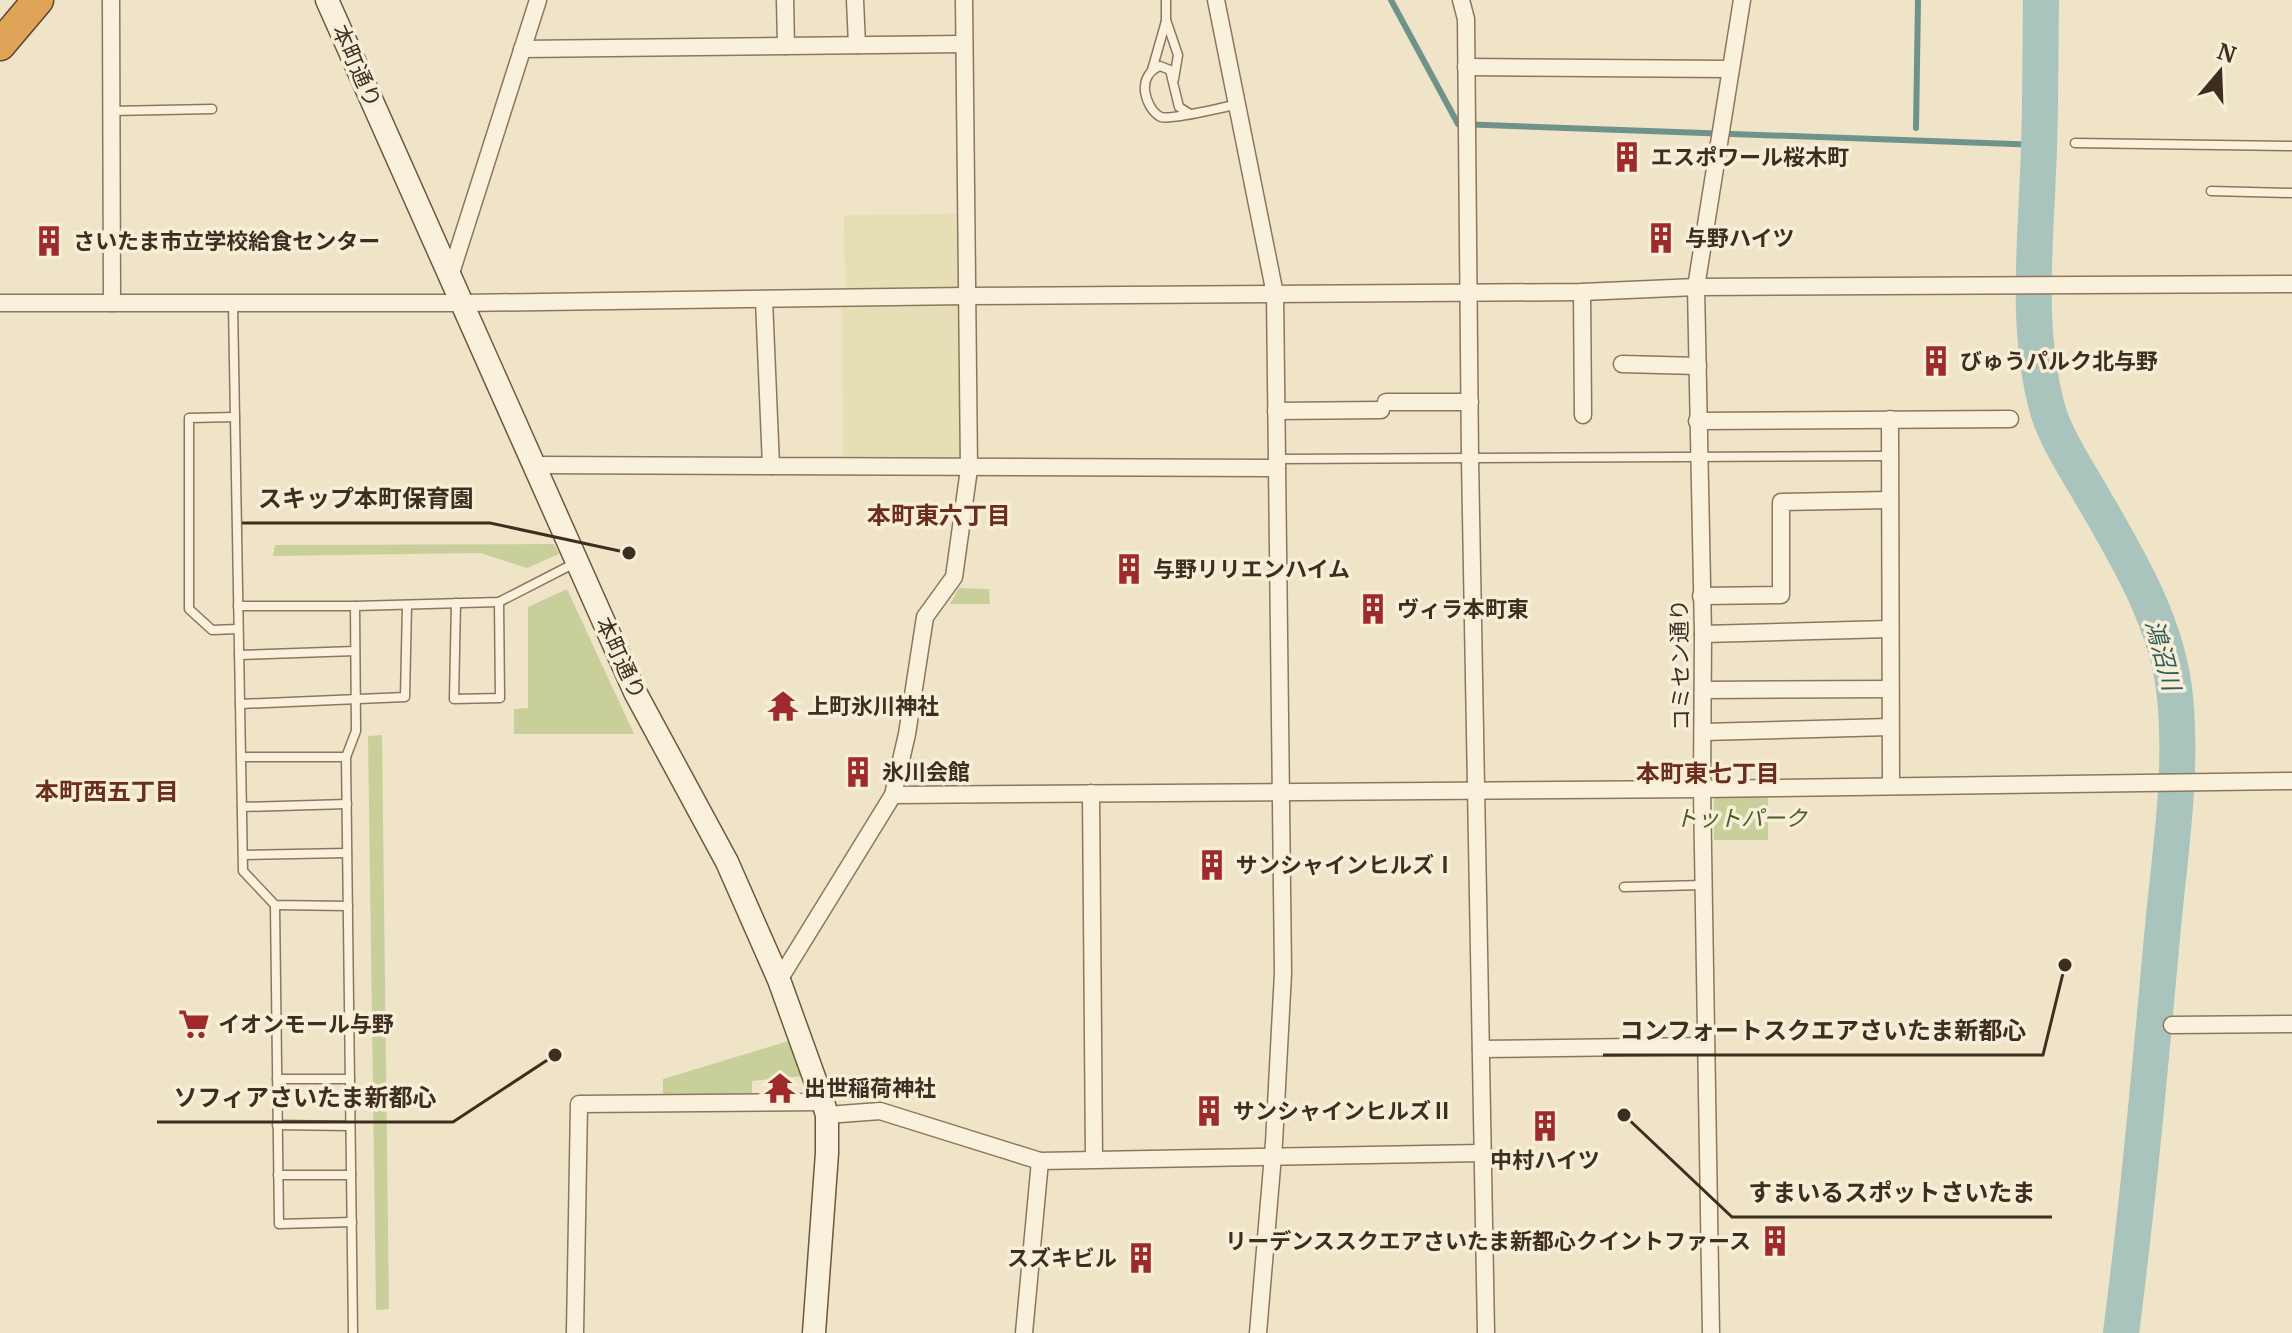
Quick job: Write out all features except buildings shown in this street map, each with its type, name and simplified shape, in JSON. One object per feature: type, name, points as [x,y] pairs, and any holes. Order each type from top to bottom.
[{"type":"highway","points":[[0,45],[38,0]]},
{"type":"main road","name":"本町通り","points":[[327,0],[635,692],[727,862],[779,980],[825,1108],[827,1153],[814,1333]]},
{"type":"street","points":[[111,0],[112,303]]},
{"type":"street","points":[[451,273],[538,0]]},
{"type":"street","points":[[785,0],[786,46]]},
{"type":"street","points":[[855,0],[857,45]]},
{"type":"street","points":[[779,980],[893,795],[907,734],[925,617],[954,577],[969,469],[964,0]]},
{"type":"street","points":[[1216,0],[1275,294],[1283,973],[1273,1156],[1258,1333]]},
{"type":"street","points":[[1461,0],[1466,19],[1470,459],[1486,1333]]},
{"type":"street","name":"コミセン通り","points":[[1711,1333],[1696,287],[1742,0]]},
{"type":"street","points":[[522,49],[964,44]]},
{"type":"street","points":[[1466,67],[1729,69]]},
{"type":"street","points":[[0,303],[464,303],[1582,292],[1696,287],[2292,284]]},
{"type":"street","points":[[1582,292],[1583,415]]},
{"type":"street","points":[[764,300],[771,466]]},
{"type":"street","points":[[1622,364],[1698,366]]},
{"type":"street","points":[[1276,411],[1470,402]]},
{"type":"street","points":[[1890,419],[1891,785]]},
{"type":"street","points":[[1697,421],[2010,419]]},
{"type":"street","points":[[536,465],[969,469],[1277,463]]},
{"type":"street","points":[[1701,596],[1781,595],[1781,502],[1889,500]]},
{"type":"street","points":[[1703,634],[1889,629]]},
{"type":"street","points":[[1703,690],[1890,689]]},
{"type":"street","points":[[1703,732],[1890,727]]},
{"type":"street","points":[[893,795],[2156,785],[2292,781]]},
{"type":"street","points":[[1091,793],[1094,1159]]},
{"type":"street","points":[[2172,1025],[2292,1024]]},
{"type":"street","points":[[1481,1049],[1706,1046]]},
{"type":"street","points":[[575,1333],[579,1104],[880,1111],[1040,1161],[1482,1153]]},
{"type":"street","points":[[1024,1333],[1040,1161]]},
{"type":"lane","points":[[1166,0],[1166,20],[1145,89],[1150,107],[1168,118],[1237,105]]},
{"type":"lane","points":[[1166,20],[1178,55],[1173,80]]},
{"type":"lane","points":[[1152,71],[1160,66],[1170,70],[1179,107],[1190,114]]},
{"type":"lane","points":[[111,111],[212,109]]},
{"type":"lane","points":[[2075,143],[2292,146]]},
{"type":"lane","points":[[2211,191],[2292,193]]},
{"type":"lane","points":[[233,304],[243,871],[275,905],[279,1224],[352,1222]]},
{"type":"lane","points":[[235,417],[189,418],[189,609],[212,630],[238,629]]},
{"type":"lane","points":[[1277,463],[1890,456]]},
{"type":"lane","points":[[238,606],[499,602],[577,562]]},
{"type":"lane","points":[[456,603],[454,699],[500,698],[499,602]]},
{"type":"lane","points":[[240,704],[405,697],[407,605]]},
{"type":"lane","points":[[353,1333],[346,757],[356,731],[355,606]]},
{"type":"lane","points":[[239,655],[355,651]]},
{"type":"lane","points":[[241,757],[346,757]]},
{"type":"lane","points":[[242,807],[347,804]]},
{"type":"lane","points":[[243,855],[347,853]]},
{"type":"lane","points":[[1624,887],[1703,885]]},
{"type":"lane","points":[[275,905],[348,906]]},
{"type":"lane","points":[[277,1079],[350,1079]]},
{"type":"lane","points":[[277,1125],[350,1126]]},
{"type":"lane","points":[[278,1175],[351,1175]]},
{"type":"shaded area","points":[[959,214],[960,288],[845,288],[844,215]]},
{"type":"shaded area","points":[[955,302],[961,308],[961,460],[843,463],[842,303]]},
{"type":"green space","points":[[554,544],[559,554],[527,568],[480,553],[273,556],[275,545]]},
{"type":"green space","points":[[959,588],[989,589],[990,604],[950,604]]},
{"type":"green space","points":[[567,589],[634,734],[514,734],[514,709],[528,708],[528,607]]},
{"type":"green space","points":[[382,735],[389,1309],[376,1310],[368,736]]},
{"type":"green space","name":"トットパーク","points":[[1714,796],[1768,796],[1768,840],[1714,840]]},
{"type":"green space","points":[[792,1040],[805,1076],[752,1081],[752,1098],[663,1099],[663,1079]]},
{"type":"waterway","points":[[1391,0],[1458,124],[2039,145]]},
{"type":"waterway","points":[[1916,128],[1918,0]]},
{"type":"waterway","name":"鴻沼川","points":[[2041,0],[2040,129],[2034,262],[2034,322],[2041,382],[2057,433],[2132,568],[2155,618],[2171,670],[2177,727],[2174,817],[2121,1333]]},
{"type":"place","name":"エスポワール桜木町","points":[[1627,157]]},
{"type":"place","name":"与野ハイツ","points":[[1661,238]]},
{"type":"place","name":"さいたま市立学校給食センター","points":[[49,241]]},
{"type":"place","name":"びゅうパルク北与野","points":[[1936,361]]},
{"type":"place","name":"スキップ本町保育園","points":[[629,553]]},
{"type":"place","name":"与野リリエンハイム","points":[[1129,569]]},
{"type":"place","name":"ヴィラ本町東","points":[[1373,609]]},
{"type":"place","name":"上町氷川神社","points":[[783,706]]},
{"type":"place","name":"氷川会館","points":[[858,772]]},
{"type":"place","name":"サンシャインヒルズⅠ","points":[[1212,865]]},
{"type":"place","name":"コンフォートスクエアさいたま新都心","points":[[2065,965]]},
{"type":"place","name":"イオンモール与野","points":[[194,1024]]},
{"type":"place","name":"ソフィアさいたま新都心","points":[[555,1055]]},
{"type":"place","name":"出世稲荷神社","points":[[780,1088]]},
{"type":"place","name":"サンシャインヒルズⅡ","points":[[1209,1111]]},
{"type":"place","name":"すまいるスポットさいたま","points":[[1624,1115]]},
{"type":"place","name":"中村ハイツ","points":[[1545,1126]]},
{"type":"place","name":"リーデンススクエアさいたま新都心クイントファース","points":[[1775,1241]]},
{"type":"place","name":"スズキビル","points":[[1141,1258]]},
{"type":"district","name":"本町東六丁目","points":[[939,515]]},
{"type":"district","name":"本町東七丁目","points":[[1708,773]]},
{"type":"district","name":"本町西五丁目","points":[[107,791]]}]
